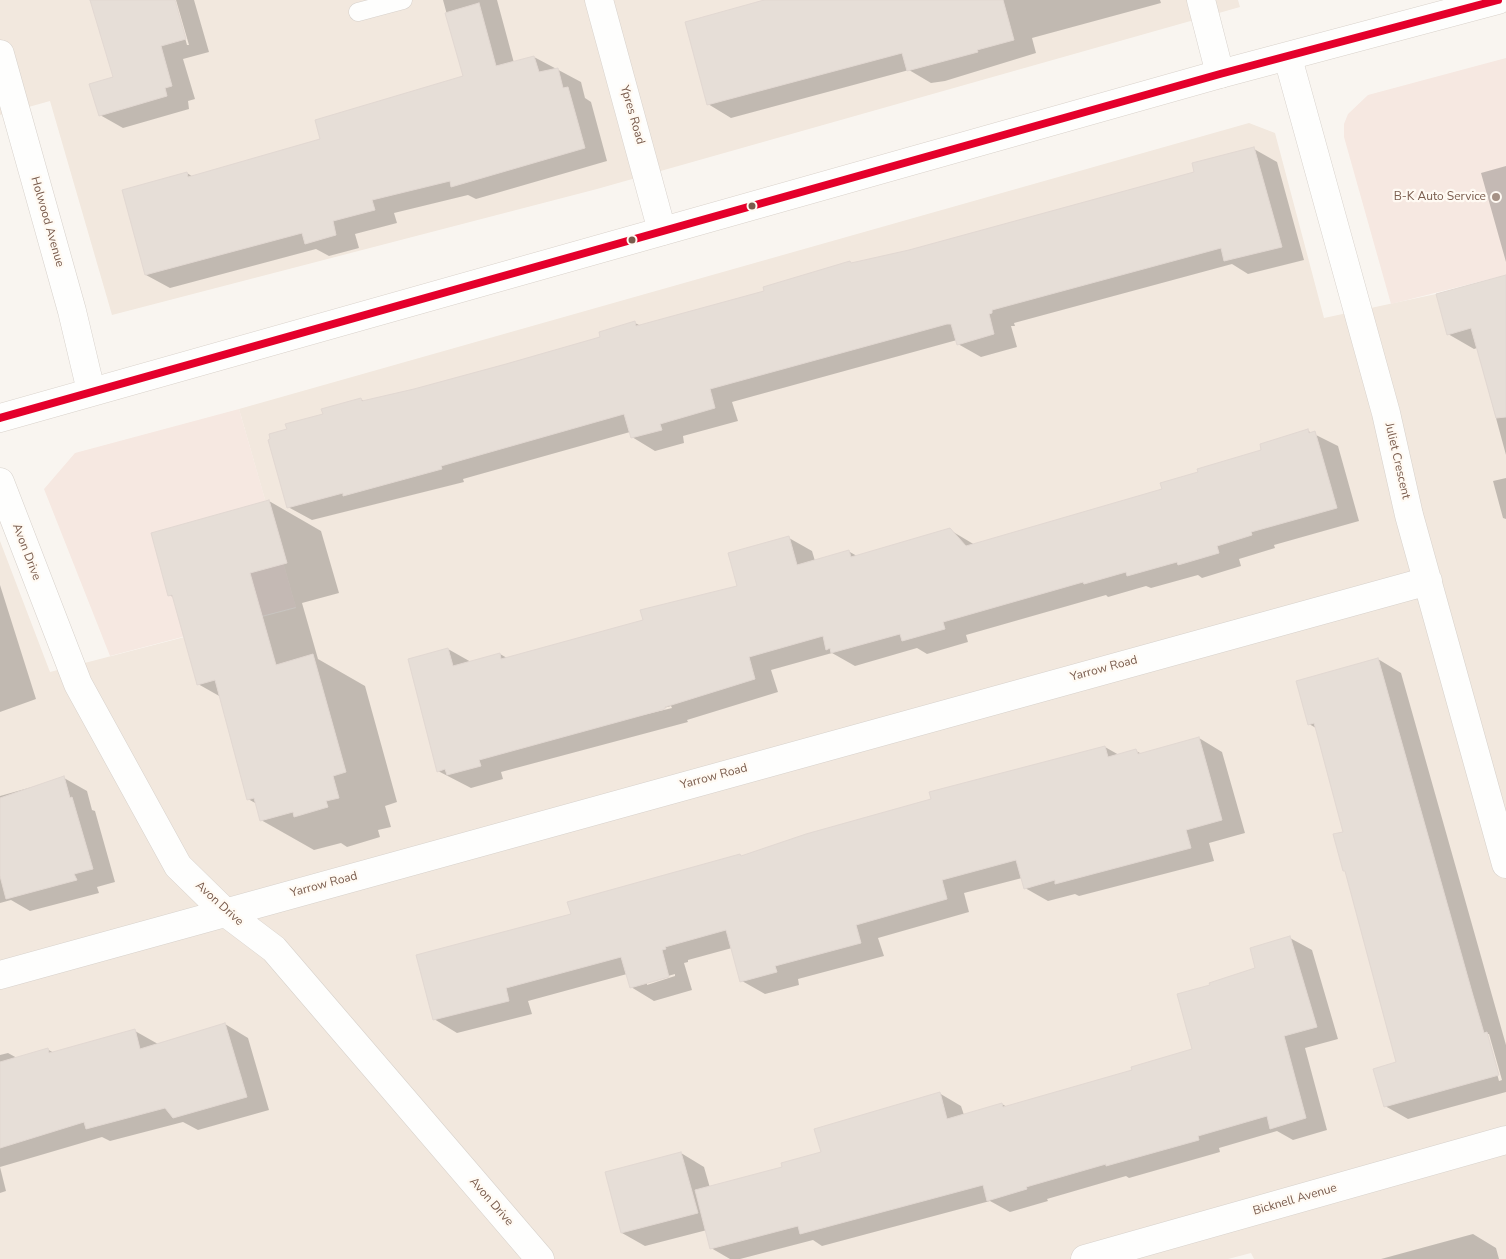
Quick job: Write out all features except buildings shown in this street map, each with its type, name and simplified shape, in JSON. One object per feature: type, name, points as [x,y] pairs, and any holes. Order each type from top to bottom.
[{"type":"street","name":"Ypres Road","points":[[599,0],[662,232]]},
{"type":"street","points":[[1200,0],[1220,74]]},
{"type":"street","points":[[0,418],[1220,74],[1288,58],[1498,0]]},
{"type":"street","name":"Holwood Avenue","points":[[0,54],[72,311],[91,391]]},
{"type":"street","name":"Juliet Crescent","points":[[1288,58],[1386,413],[1409,515],[1506,864]]},
{"type":"street","name":"Avon Drive","points":[[0,482],[78,684],[178,866],[225,912],[274,949],[540,1259]]},
{"type":"street","name":"Yarrow Road","points":[[0,975],[1428,581]]},
{"type":"street","name":"Bicknell Avenue","points":[[1085,1259],[1506,1140]]},
{"type":"lane","points":[[358,12],[403,0]]},
{"type":"shaded area","points":[[0,0],[1238,0],[1240,7],[597,189],[112,315],[50,101],[0,115]]},
{"type":"shaded area","points":[[1506,58],[1506,275],[1391,304],[1344,137],[1344,124],[1348,114],[1368,95]]},
{"type":"shaded area","points":[[1249,123],[1275,133],[1324,318],[1436,294],[1506,275],[1506,1259],[1254,1259],[1251,1253],[1228,1259],[0,1259],[0,541],[50,672],[296,608],[239,409]]},
{"type":"shaded area","points":[[239,409],[296,607],[110,656],[44,489],[75,453]]},
{"type":"transit line","points":[[0,418],[1220,74],[1498,0]]},
{"type":"place","name":"B-K Auto Service","points":[[1496,197]]}]
